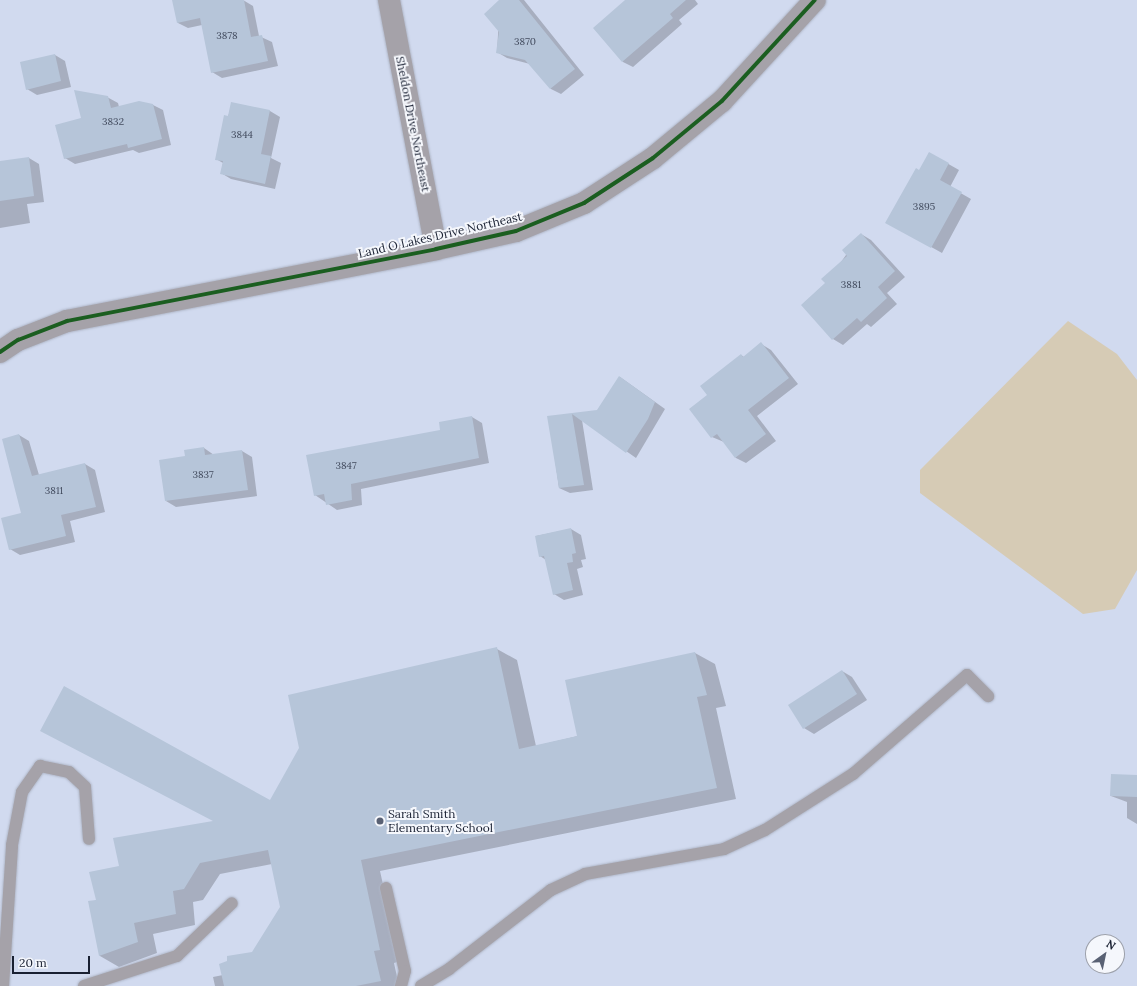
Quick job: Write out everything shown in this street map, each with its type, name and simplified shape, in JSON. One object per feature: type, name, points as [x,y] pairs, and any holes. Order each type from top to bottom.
[{"type":"street","name":"Sheldon Drive Northeast","points":[[389,0],[436,249]]},
{"type":"street","name":"Land O Lakes Drive Northeast","points":[[0,352],[18,340],[67,321],[436,249],[516,231],[584,203],[653,158],[722,101],[815,0]]},
{"type":"lane","points":[[421,986],[449,969],[551,890],[585,874],[724,849],[765,830],[853,774],[967,675],[988,696]]},
{"type":"lane","points":[[3,986],[12,845],[22,792],[40,766],[69,772],[85,787],[89,839]]},
{"type":"lane","points":[[386,888],[405,971],[401,986]]},
{"type":"lane","points":[[84,986],[177,956],[232,904]]},
{"type":"shaded area","points":[[1068,321],[1117,354],[1137,380],[1137,570],[1115,609],[1083,614],[920,493],[920,470]]},
{"type":"building","points":[[172,0],[244,0],[251,37],[262,35],[268,61],[211,73],[200,18],[177,23]]},
{"type":"building","points":[[499,0],[519,0],[575,69],[550,89],[525,60],[496,53],[499,32],[484,14]]},
{"type":"building","points":[[625,0],[686,0],[670,14],[673,18],[622,62],[593,28]]},
{"type":"building","points":[[55,54],[61,81],[26,90],[20,62]]},
{"type":"building","points":[[74,90],[108,96],[111,108],[139,101],[153,104],[162,139],[128,148],[127,144],[64,159],[55,125],[81,118]]},
{"type":"building","points":[[231,102],[270,110],[261,154],[271,156],[265,184],[220,174],[223,161],[215,160],[224,115],[228,116]]},
{"type":"building","points":[[929,152],[949,163],[940,180],[962,192],[931,248],[885,223],[916,168],[919,170]]},
{"type":"building","points":[[29,157],[34,196],[0,201],[0,161]]},
{"type":"building","points":[[861,233],[895,271],[878,287],[887,298],[861,322],[857,318],[832,340],[801,305],[825,283],[821,279],[847,256],[842,250]]},
{"type":"building","points":[[761,342],[789,378],[748,410],[766,434],[735,458],[717,434],[711,438],[689,409],[707,395],[700,386],[741,354],[743,357]]},
{"type":"building","points":[[619,376],[655,402],[648,419],[626,453],[572,414],[584,485],[559,488],[547,416],[597,410]]},
{"type":"building","points":[[472,416],[479,458],[351,484],[352,500],[326,505],[324,494],[314,496],[306,455],[440,430],[439,422]]},
{"type":"building","points":[[19,434],[32,476],[85,463],[96,507],[61,515],[66,536],[9,550],[1,518],[21,513],[2,439]]},
{"type":"building","points":[[204,447],[205,455],[242,450],[248,490],[165,501],[159,460],[185,456],[184,450]]},
{"type":"building","points":[[571,528],[576,553],[572,554],[573,562],[567,563],[573,590],[553,595],[544,556],[539,557],[535,536]]},
{"type":"building","name":"Sarah Smith Elementary School","points":[[497,647],[519,749],[577,736],[565,680],[695,652],[707,695],[697,697],[717,788],[361,860],[380,950],[374,951],[381,981],[356,986],[224,986],[219,964],[227,961],[227,956],[252,952],[280,907],[268,850],[200,863],[184,889],[173,891],[176,914],[134,923],[138,942],[99,956],[88,901],[96,900],[89,872],[119,866],[113,838],[213,821],[40,731],[64,686],[270,800],[299,748],[288,695]]},
{"type":"building","points":[[842,670],[857,694],[803,729],[788,705]]},
{"type":"building","points":[[1111,774],[1137,775],[1137,797],[1110,796]]},
{"type":"cycle path","points":[[0,352],[18,340],[67,321],[436,249],[516,231],[584,203],[653,158],[722,101],[815,0]]},
{"type":"place","name":"Sarah Smith Elementary School","points":[[380,821]]}]
